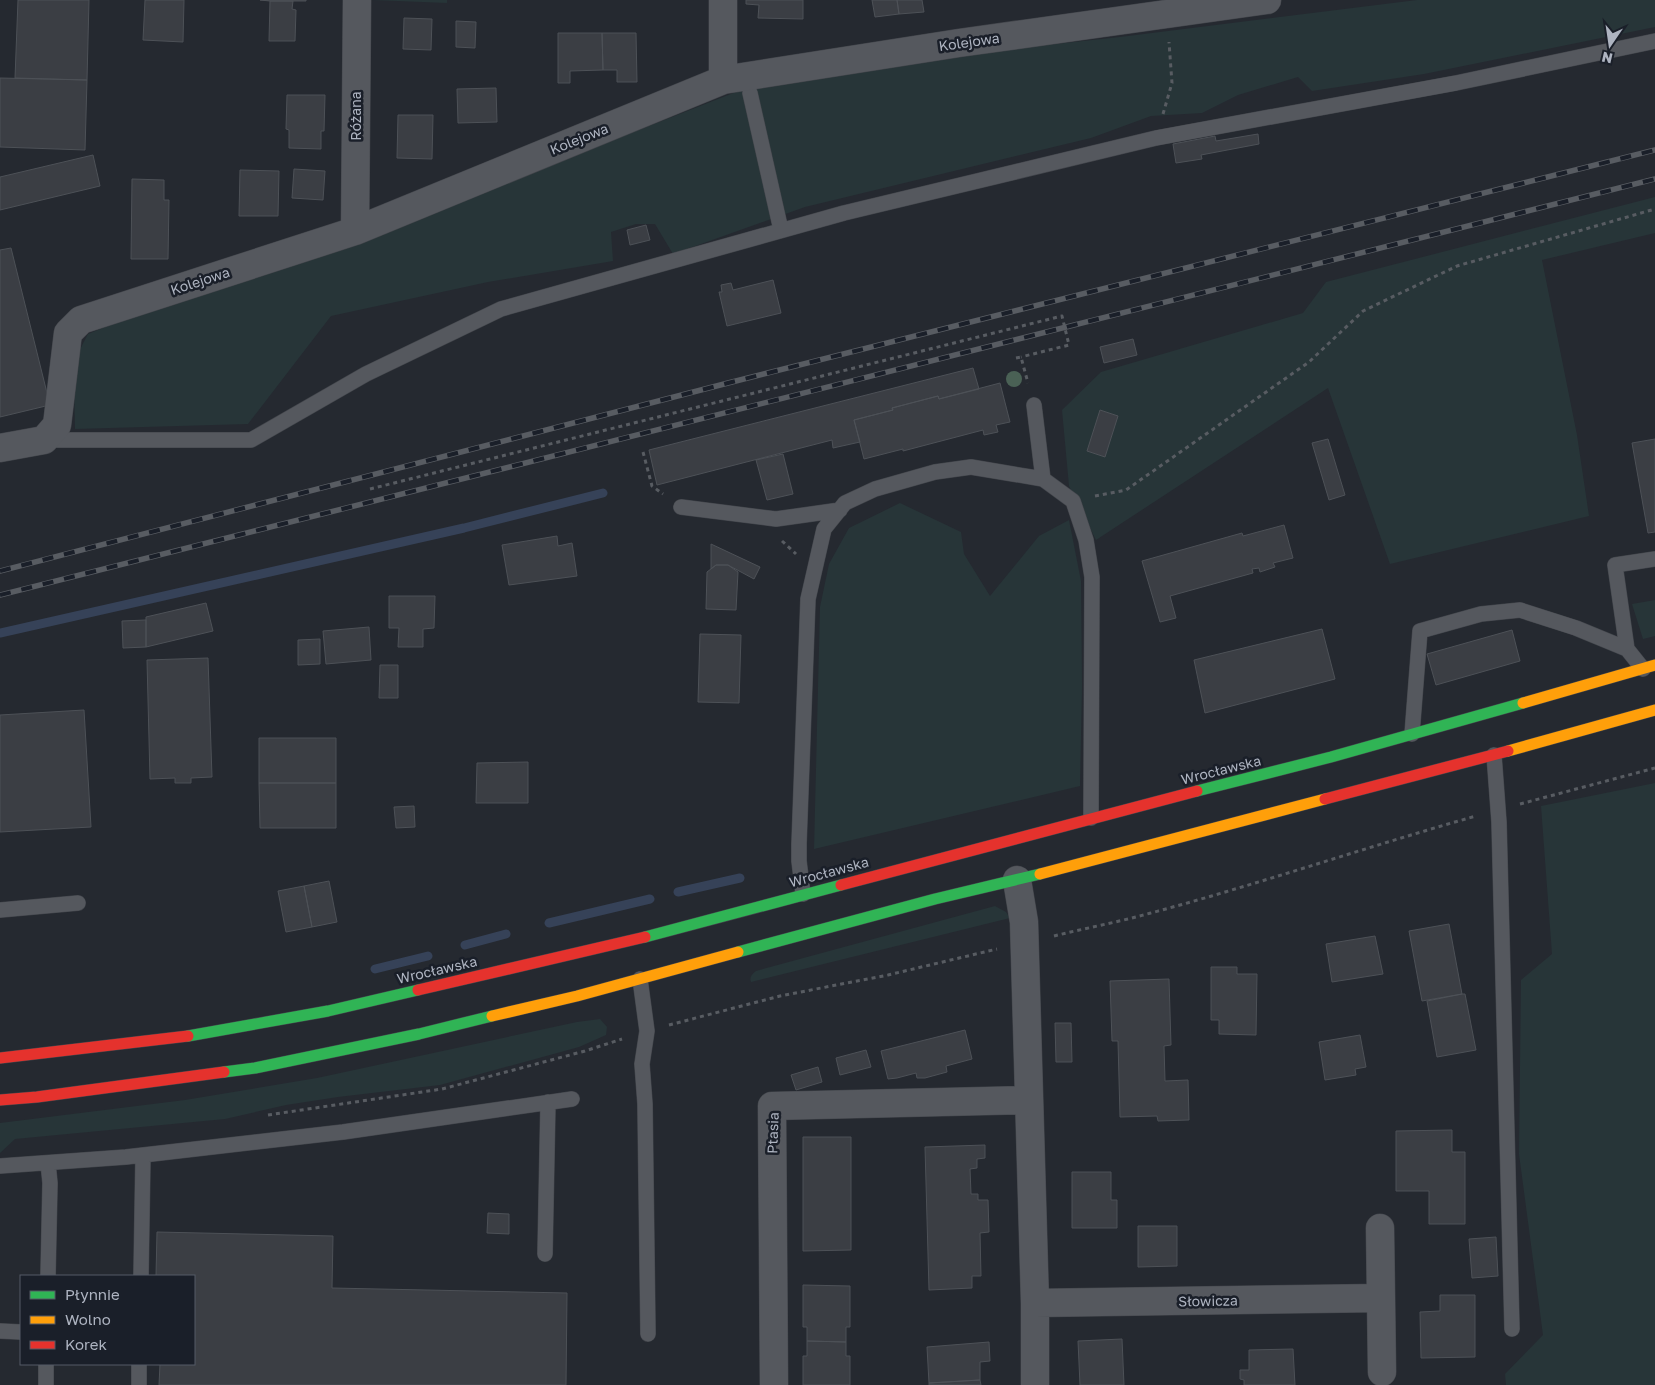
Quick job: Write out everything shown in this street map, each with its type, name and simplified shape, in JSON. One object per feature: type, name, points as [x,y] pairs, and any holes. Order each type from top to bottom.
[{"type":"main road","name":"Wrocławska","points":[[0,1058],[200,1035],[328,1012],[677,929],[1092,818],[1332,757],[1649,667]]},
{"type":"main road","points":[[0,1100],[37,1098],[255,1068],[419,1034],[640,979],[935,899],[1017,880],[1494,755],[1655,710]]},
{"type":"street","name":"Różana","points":[[355,231],[357,0]]},
{"type":"street","points":[[723,0],[723,80]]},
{"type":"street","name":"Kolejowa","points":[[44,440],[57,425],[68,333],[81,320],[355,231],[723,80],[959,43],[1267,0]]},
{"type":"street","points":[[0,448],[44,440]]},
{"type":"street","points":[[1017,880],[1024,922],[1035,1302],[1035,1385]]},
{"type":"street","name":"Ptasia","points":[[774,1385],[772,1106],[1029,1100]]},
{"type":"street","points":[[1380,1228],[1382,1372]]},
{"type":"street","name":"Słowicza","points":[[1035,1302],[1381,1298]]},
{"type":"lane","points":[[44,440],[250,440],[366,374],[500,309],[844,213],[1156,138],[1456,83],[1655,41]]},
{"type":"lane","points":[[750,94],[780,230]]},
{"type":"lane","points":[[1034,405],[1043,479]]},
{"type":"lane","points":[[803,894],[799,861],[808,599],[824,529],[845,503],[875,489],[944,471],[971,467],[1043,479],[1072,501],[1086,540],[1092,578],[1092,818]]},
{"type":"lane","points":[[681,507],[776,519],[840,510]]},
{"type":"lane","points":[[1627,649],[1614,565],[1655,559]]},
{"type":"lane","points":[[1412,734],[1420,631],[1481,614],[1520,610],[1576,628],[1627,649],[1649,667]]},
{"type":"lane","points":[[1494,755],[1499,810],[1512,1329]]},
{"type":"lane","points":[[0,910],[78,902]]},
{"type":"lane","points":[[640,979],[647,1031],[642,1064],[645,1104],[648,1334]]},
{"type":"lane","points":[[0,1166],[143,1155],[343,1132],[572,1099]]},
{"type":"lane","points":[[545,1254],[548,1102]]},
{"type":"lane","points":[[141,1275],[143,1155]]},
{"type":"lane","points":[[48,1163],[50,1183],[48,1275]]},
{"type":"lane","points":[[0,1331],[20,1332]]},
{"type":"lane","points":[[46,1365],[46,1385]]},
{"type":"lane","points":[[139,1365],[139,1385]]},
{"type":"path","points":[[1156,138],[1172,83],[1168,14]]},
{"type":"path","points":[[1072,501],[1126,490],[1309,362],[1363,311],[1457,266],[1655,209]]},
{"type":"path","points":[[370,489],[1062,316],[1069,345],[1016,358]]},
{"type":"path","points":[[1021,357],[1034,405]]},
{"type":"path","points":[[643,452],[652,486],[681,507]]},
{"type":"path","points":[[265,1116],[442,1089],[585,1051],[647,1031],[780,996],[888,975],[1137,916],[1273,878],[1421,832],[1655,768]]},
{"type":"shaded area","points":[[372,0],[447,0],[447,3]]},
{"type":"shaded area","points":[[1417,0],[1655,0],[1655,27],[1424,74],[1312,91],[1298,77],[1238,95],[1202,113],[1151,116],[1091,138],[805,207],[673,254],[655,224],[636,224],[611,232],[613,261],[488,282],[331,316],[248,424],[75,429],[74,384],[76,357],[88,334],[162,304],[365,237],[754,85],[980,52],[1120,37]]},
{"type":"shaded area","points":[[1655,197],[1655,233],[1542,260],[1577,435],[1589,516],[1390,564],[1328,388],[1096,540],[1069,486],[1062,410],[1101,372],[1303,313],[1326,282]]},
{"type":"shaded area","points":[[900,503],[961,532],[964,554],[990,596],[1039,536],[1069,520],[1081,581],[1082,686],[1080,786],[814,849],[820,607],[829,564],[849,528]]},
{"type":"shaded area","points":[[1655,600],[1655,636],[1643,639],[1632,604]]},
{"type":"shaded area","points":[[1655,783],[1655,1385],[1506,1385],[1505,1374],[1543,1335],[1519,1154],[1521,980],[1552,954],[1541,806]]},
{"type":"shaded area","points":[[995,906],[1006,912],[1010,918],[751,982],[750,979],[756,971]]},
{"type":"shaded area","points":[[600,1019],[607,1027],[606,1035],[579,1047],[440,1085],[286,1105],[225,1119],[15,1139],[0,1153],[0,1123],[185,1100],[317,1078],[577,1022]]},
{"type":"building","points":[[18,0],[89,0],[87,80],[15,78]]},
{"type":"building","points":[[145,0],[184,0],[183,42],[143,40]]},
{"type":"building","points":[[260,0],[306,0],[306,1],[270,1]]},
{"type":"building","points":[[746,0],[803,0],[803,19],[758,18],[759,5],[746,4]]},
{"type":"building","points":[[872,0],[897,0],[899,14],[875,17]]},
{"type":"building","points":[[897,0],[922,0],[924,12],[899,14]]},
{"type":"building","points":[[270,1],[293,1],[292,9],[296,10],[295,41],[269,41]]},
{"type":"building","points":[[404,18],[432,19],[431,50],[403,49]]},
{"type":"building","points":[[456,21],[476,22],[475,48],[456,47]]},
{"type":"building","points":[[558,33],[602,33],[603,70],[570,71],[570,83],[558,83]]},
{"type":"building","points":[[602,33],[636,33],[637,82],[617,82],[617,70],[603,70]]},
{"type":"building","points":[[0,78],[87,80],[85,150],[0,147]]},
{"type":"building","points":[[496,88],[497,122],[458,123],[457,89]]},
{"type":"building","points":[[287,95],[325,95],[324,131],[321,131],[321,149],[289,148],[289,130],[286,129]]},
{"type":"building","points":[[398,115],[433,115],[432,159],[397,158]]},
{"type":"building","points":[[1258,134],[1259,144],[1201,155],[1202,159],[1176,163],[1173,144],[1215,136],[1216,141]]},
{"type":"building","points":[[93,155],[100,186],[0,210],[0,177]]},
{"type":"building","points":[[294,169],[325,171],[323,200],[292,198]]},
{"type":"building","points":[[240,170],[279,171],[278,216],[239,216]]},
{"type":"building","points":[[132,179],[164,180],[164,200],[169,200],[168,259],[131,259]]},
{"type":"building","points":[[646,225],[650,240],[630,245],[627,230]]},
{"type":"building","points":[[11,248],[50,405],[0,417],[0,250]]},
{"type":"building","points":[[773,280],[781,313],[727,326],[719,292],[722,292],[721,285],[731,283],[733,290]]},
{"type":"building","points":[[1133,339],[1137,355],[1104,363],[1100,347]]},
{"type":"building","points":[[973,368],[979,389],[939,399],[938,396],[854,420],[860,442],[833,448],[832,440],[657,485],[649,450]]},
{"type":"building","points":[[1000,383],[1010,422],[996,425],[998,432],[984,435],[983,430],[864,459],[854,420],[938,396],[939,399]]},
{"type":"building","points":[[1100,410],[1118,416],[1105,457],[1087,451]]},
{"type":"building","points":[[1328,439],[1345,495],[1329,500],[1312,443]]},
{"type":"building","points":[[1655,439],[1655,532],[1648,533],[1632,443]]},
{"type":"building","points":[[783,454],[793,494],[767,500],[756,460]]},
{"type":"building","points":[[1284,525],[1293,558],[1273,563],[1275,567],[1260,572],[1259,568],[1252,569],[1253,573],[1170,596],[1176,618],[1160,622],[1142,561],[1242,533],[1243,536]]},
{"type":"building","points":[[557,536],[558,546],[572,543],[577,576],[509,585],[502,545]]},
{"type":"building","points":[[711,544],[760,567],[754,579],[728,565],[716,565],[711,569]]},
{"type":"building","points":[[716,565],[728,565],[738,572],[736,610],[706,609],[707,572]]},
{"type":"building","points":[[389,596],[435,596],[434,628],[423,629],[423,647],[398,647],[399,628],[389,628]]},
{"type":"building","points":[[206,603],[213,631],[146,647],[146,617]]},
{"type":"building","points":[[146,620],[146,647],[123,648],[122,621]]},
{"type":"building","points":[[369,627],[371,660],[326,664],[323,631]]},
{"type":"building","points":[[1322,629],[1335,679],[1205,713],[1194,660]]},
{"type":"building","points":[[1512,630],[1520,661],[1436,685],[1427,654]]},
{"type":"building","points":[[700,634],[741,635],[739,703],[698,702]]},
{"type":"building","points":[[320,639],[320,664],[298,665],[298,640]]},
{"type":"building","points":[[208,658],[212,777],[191,778],[191,783],[175,783],[175,778],[150,779],[147,660]]},
{"type":"building","points":[[380,665],[398,665],[398,698],[379,698]]},
{"type":"building","points":[[84,710],[91,827],[0,832],[0,715]]},
{"type":"building","points":[[259,738],[336,738],[336,783],[259,783]]},
{"type":"building","points":[[528,762],[528,803],[476,803],[477,763]]},
{"type":"building","points":[[259,783],[336,783],[336,828],[260,828]]},
{"type":"building","points":[[414,806],[415,827],[396,828],[394,807]]},
{"type":"building","points":[[329,881],[337,922],[312,927],[304,886]]},
{"type":"building","points":[[304,886],[312,927],[286,932],[278,891]]},
{"type":"building","points":[[1449,924],[1462,994],[1422,1001],[1409,931]]},
{"type":"building","points":[[1375,936],[1383,974],[1332,982],[1326,944]]},
{"type":"building","points":[[1211,967],[1237,967],[1237,974],[1257,974],[1256,1035],[1219,1034],[1219,1020],[1211,1020]]},
{"type":"building","points":[[1169,979],[1171,1045],[1164,1046],[1165,1081],[1188,1080],[1189,1120],[1158,1121],[1157,1116],[1120,1117],[1118,1041],[1112,1041],[1110,981]]},
{"type":"building","points":[[1465,994],[1476,1050],[1437,1057],[1427,1001]]},
{"type":"building","points":[[1055,1023],[1071,1023],[1072,1062],[1056,1062]]},
{"type":"building","points":[[965,1030],[972,1059],[946,1066],[947,1072],[925,1078],[917,1078],[916,1073],[888,1079],[881,1051]]},
{"type":"building","points":[[1360,1035],[1366,1067],[1355,1069],[1356,1075],[1325,1080],[1319,1042]]},
{"type":"building","points":[[866,1050],[871,1067],[840,1075],[836,1058]]},
{"type":"building","points":[[818,1067],[822,1082],[796,1090],[791,1075]]},
{"type":"building","points":[[1452,1130],[1452,1152],[1465,1152],[1465,1224],[1429,1224],[1429,1191],[1396,1191],[1396,1131]]},
{"type":"building","points":[[803,1137],[851,1137],[851,1250],[803,1251]]},
{"type":"building","points":[[985,1145],[985,1158],[977,1159],[977,1168],[970,1169],[971,1194],[978,1194],[978,1200],[988,1200],[989,1232],[980,1233],[981,1276],[972,1276],[972,1288],[929,1290],[925,1147]]},
{"type":"building","points":[[1072,1172],[1111,1172],[1111,1200],[1117,1200],[1117,1228],[1072,1228]]},
{"type":"building","points":[[488,1213],[509,1214],[509,1234],[487,1233]]},
{"type":"building","points":[[1138,1226],[1177,1226],[1177,1266],[1138,1267]]},
{"type":"building","points":[[157,1232],[333,1236],[332,1288],[567,1293],[566,1385],[159,1385],[160,1365],[195,1365],[195,1275],[156,1275]]},
{"type":"building","points":[[1496,1237],[1498,1276],[1472,1278],[1469,1239]]},
{"type":"building","points":[[803,1285],[850,1286],[850,1327],[846,1327],[846,1342],[807,1341],[807,1327],[803,1327]]},
{"type":"building","points":[[1440,1295],[1475,1295],[1475,1357],[1421,1358],[1420,1312],[1440,1311]]},
{"type":"building","points":[[1122,1339],[1124,1385],[1080,1385],[1078,1341]]},
{"type":"building","points":[[807,1341],[846,1342],[846,1356],[850,1356],[850,1385],[803,1385],[803,1356],[807,1356]]},
{"type":"building","points":[[989,1342],[990,1361],[980,1362],[980,1380],[929,1383],[927,1347]]},
{"type":"building","points":[[1293,1349],[1295,1385],[1244,1385],[1244,1380],[1240,1379],[1240,1370],[1249,1370],[1249,1350]]},
{"type":"building","points":[[980,1380],[981,1385],[929,1385],[929,1383]]},
{"type":"waterway","points":[[0,633],[464,528],[603,493]]},
{"type":"waterway","points":[[678,892],[740,878]]},
{"type":"waterway","points":[[549,923],[650,899]]},
{"type":"waterway","points":[[465,945],[506,934]]},
{"type":"waterway","points":[[375,969],[428,956]]},
{"type":"railway","points":[[0,571],[728,383],[1655,150]]},
{"type":"railway","points":[[0,595],[1655,179]]},
{"type":"traffic: fast","points":[[1197,791],[1331,757],[1523,703]]},
{"type":"traffic: fast","points":[[738,952],[935,899],[1040,874]]},
{"type":"traffic: fast","points":[[645,937],[841,885]]},
{"type":"traffic: fast","points":[[188,1036],[328,1011],[418,990]]},
{"type":"traffic: fast","points":[[224,1072],[255,1068],[419,1034],[492,1016]]},
{"type":"traffic: slow","points":[[1523,703],[1655,665]]},
{"type":"traffic: slow","points":[[1508,751],[1655,710]]},
{"type":"traffic: slow","points":[[1040,874],[1325,799]]},
{"type":"traffic: slow","points":[[492,1016],[577,996],[738,952]]},
{"type":"traffic: jam","points":[[1325,799],[1508,751]]},
{"type":"traffic: jam","points":[[841,885],[1197,791]]},
{"type":"traffic: jam","points":[[418,990],[645,937]]},
{"type":"traffic: jam","points":[[0,1058],[188,1036]]},
{"type":"traffic: jam","points":[[0,1100],[37,1097],[224,1072]]}]
